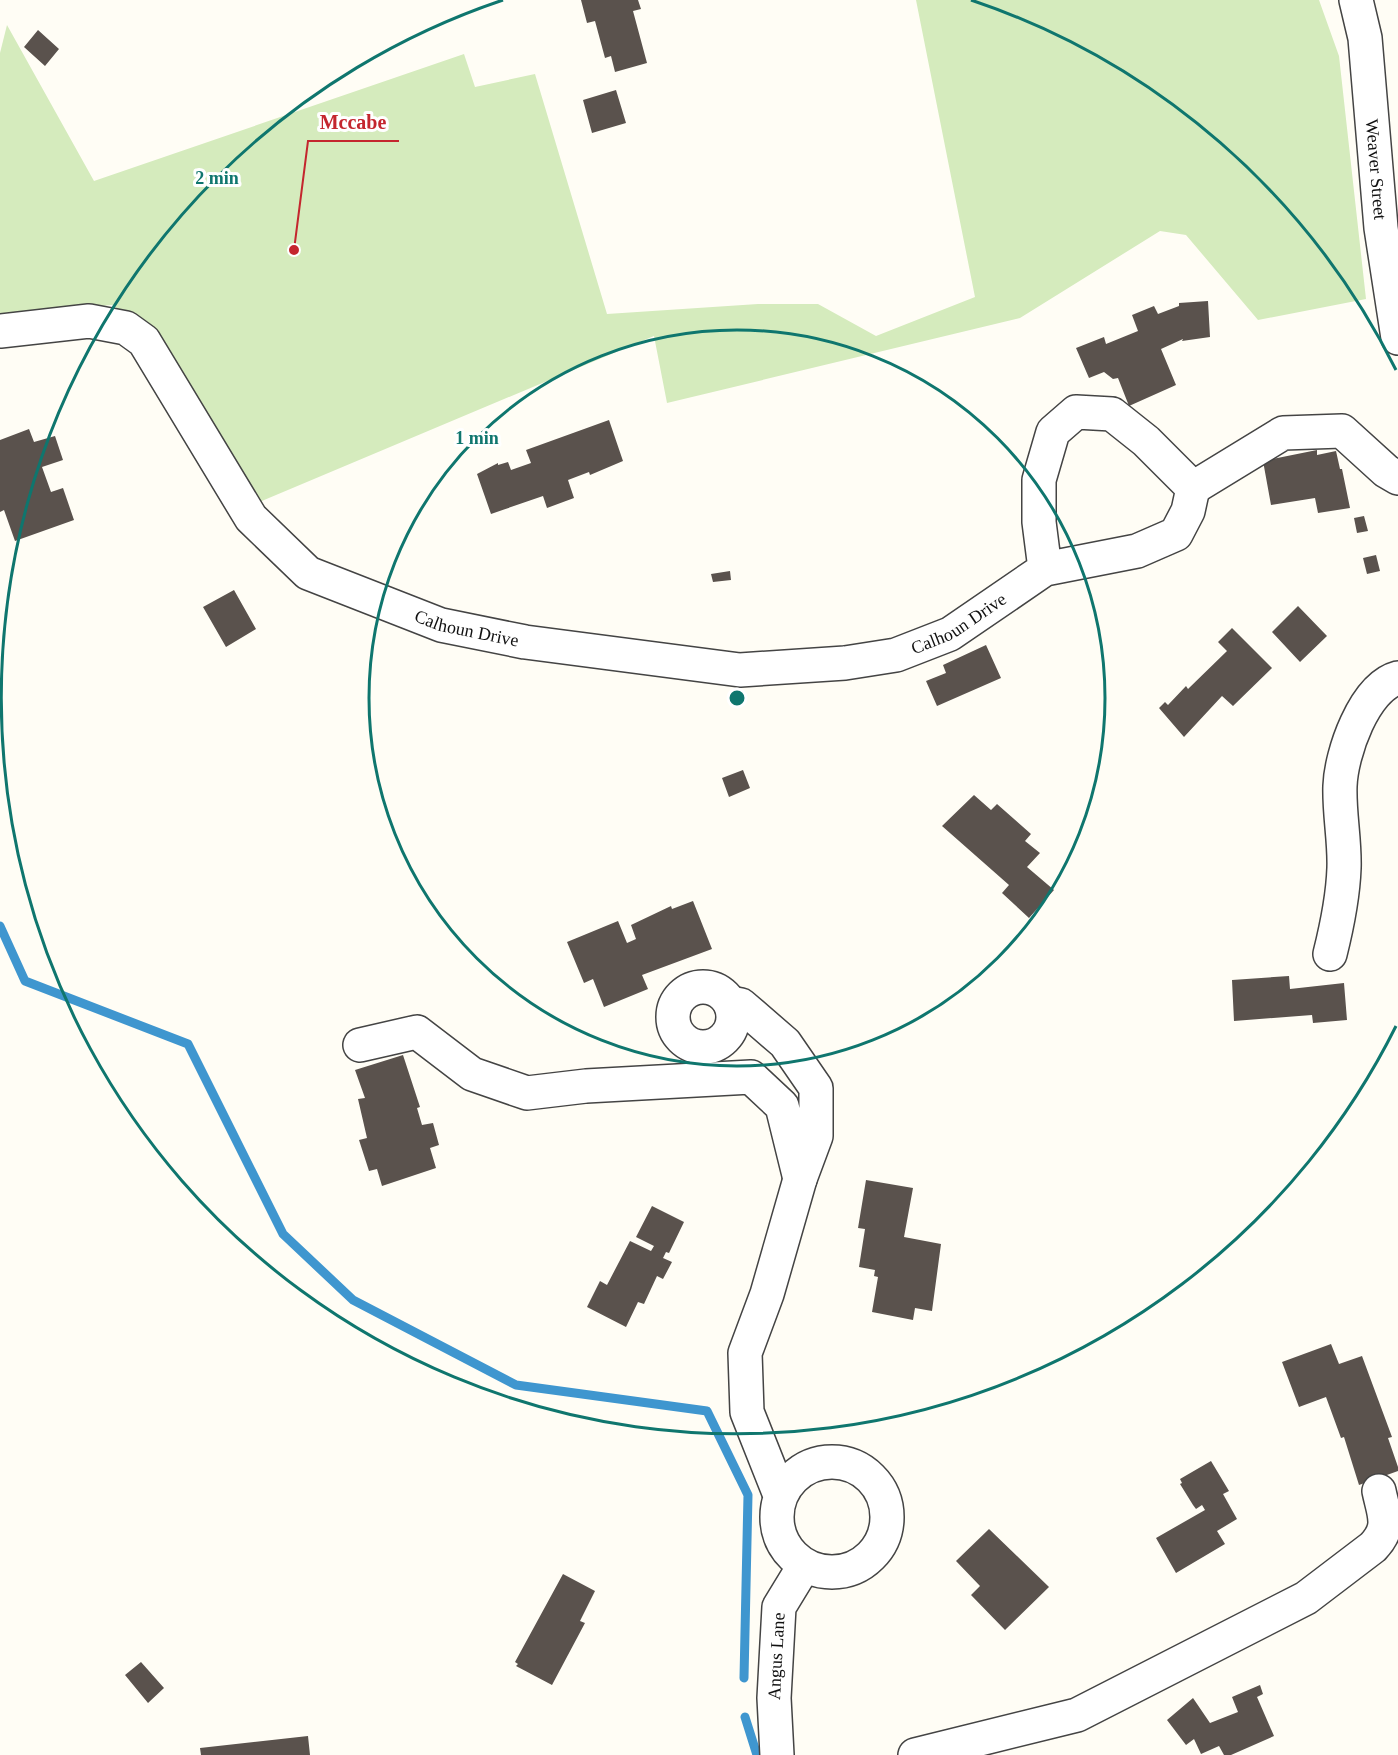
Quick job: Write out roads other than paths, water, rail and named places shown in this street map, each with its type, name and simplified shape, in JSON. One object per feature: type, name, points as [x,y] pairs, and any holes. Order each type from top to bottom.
[{"type":"street","name":"Weaver Street","points":[[1356,0],[1365,38],[1381,228],[1398,338]]},
{"type":"street","name":"Calhoun Drive","points":[[0,331],[89,321],[126,328],[144,340],[250,518],[308,573],[441,625],[525,642],[740,669],[845,663],[896,655],[950,634],[1045,570],[1137,551],[1176,534],[1188,511],[1193,488]]},
{"type":"street","points":[[1045,570],[1039,522],[1039,480],[1053,432],[1076,412],[1112,414],[1146,441],[1193,488],[1283,433],[1342,431],[1386,471],[1398,478]]},
{"type":"street","points":[[1330,954],[1338,924],[1344,868],[1340,785],[1347,747],[1366,706],[1388,681],[1398,678]]},
{"type":"street","points":[[730,1003],[741,1005],[785,1043],[816,1088],[816,1136],[800,1179],[767,1294],[745,1353],[747,1412],[780,1495]]},
{"type":"street","points":[[360,1045],[417,1032],[472,1074],[527,1093],[586,1086],[751,1077],[782,1106],[800,1179]]},
{"type":"street","points":[[833,1462],[853,1466],[868,1475],[884,1498],[888,1515],[882,1542],[865,1561],[839,1572],[822,1572],[804,1566],[790,1554],[779,1535],[776,1513],[780,1495],[791,1480],[814,1464],[833,1462]]},
{"type":"street","points":[[915,1755],[1077,1715],[1306,1598],[1383,1537],[1386,1526],[1379,1491]]},
{"type":"street","name":"Angus Lane","points":[[777,1755],[774,1698],[779,1607],[804,1566]]},
{"type":"waterway","points":[[0,926],[25,981],[188,1044],[283,1234],[353,1300],[516,1385],[707,1411],[748,1495],[744,1678]]},
{"type":"waterway","points":[[745,1717],[757,1755]]},
{"type":"place","name":"Mccabe","points":[[294,250]]}]
